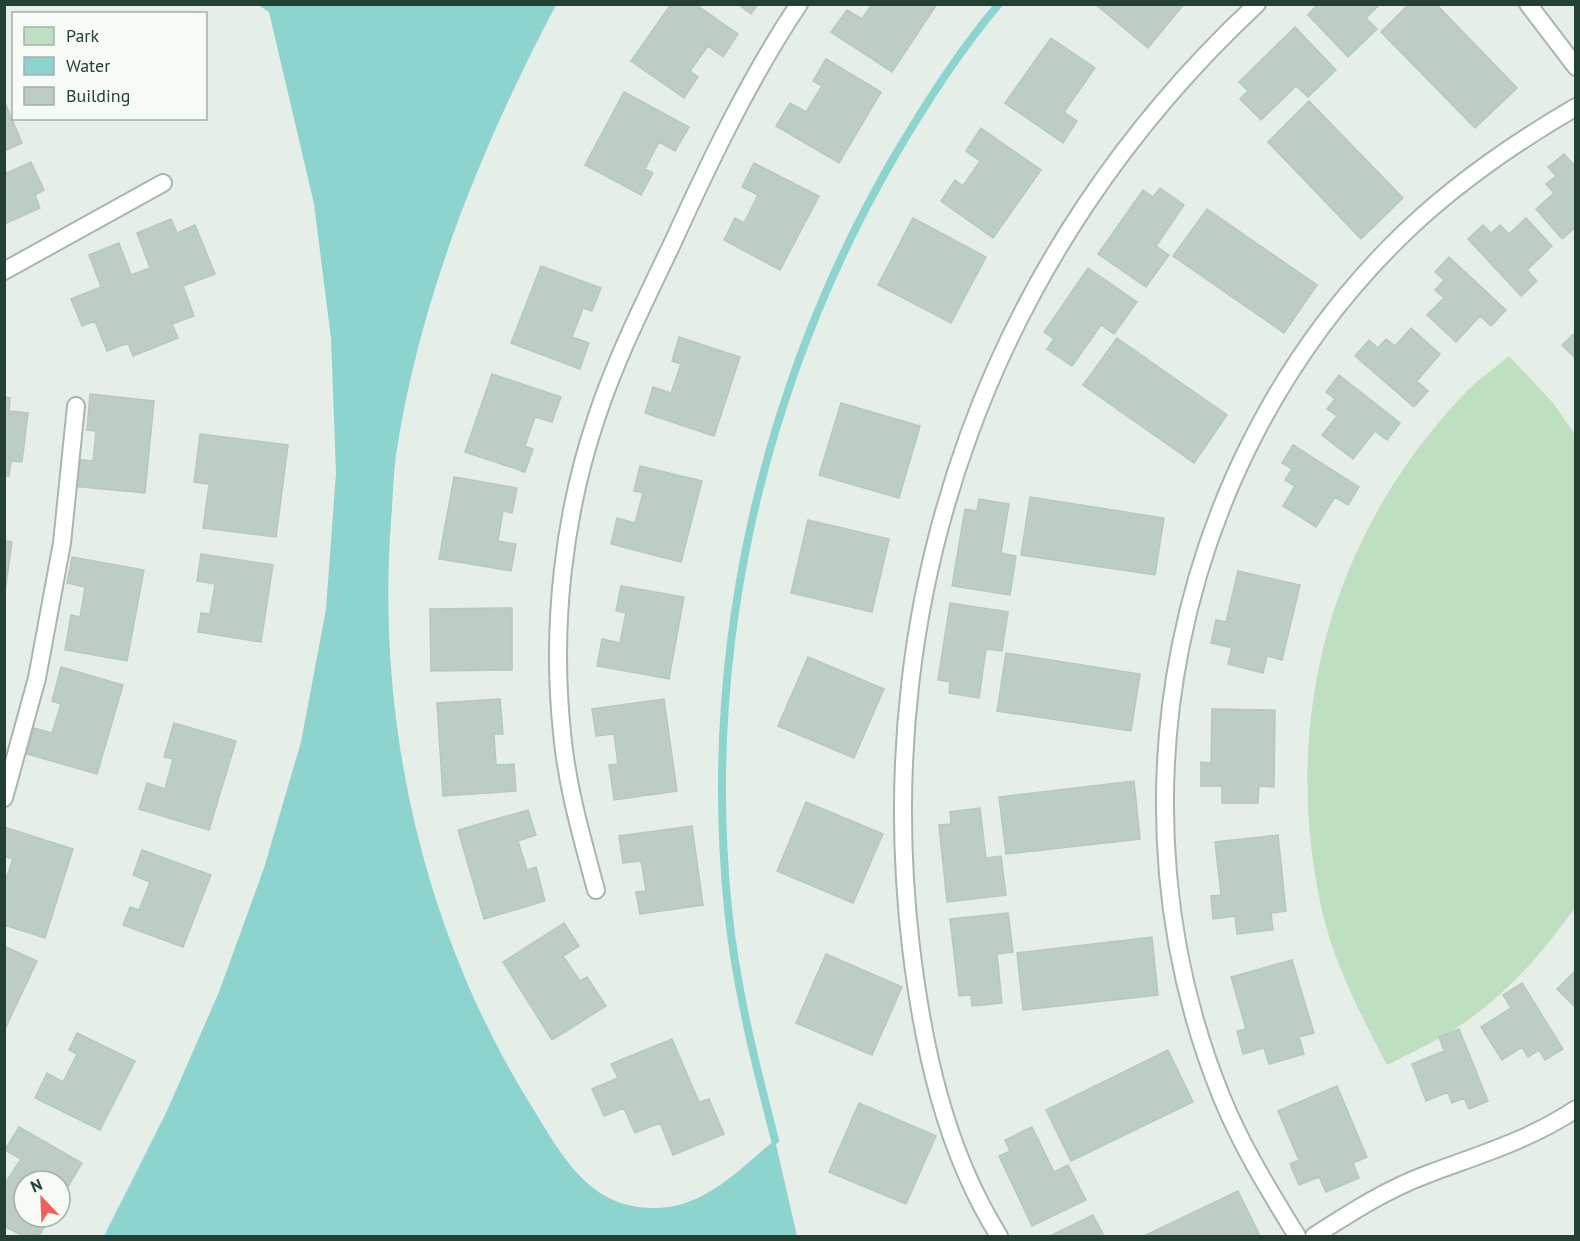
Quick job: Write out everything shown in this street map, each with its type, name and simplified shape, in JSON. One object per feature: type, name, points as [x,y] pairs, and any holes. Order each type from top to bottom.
[{"type":"lane","points":[[596,890],[575,813],[562,733],[558,653],[562,572],[575,493],[597,416],[632,330],[715,150],[777,37],[799,4]]},
{"type":"lane","points":[[999,1236],[958,1154],[933,1077],[917,998],[904,884],[902,769],[912,654],[934,542],[973,422],[1014,327],[1070,226],[1137,132],[1213,45],[1257,4]]},
{"type":"lane","points":[[1528,4],[1575,67]]},
{"type":"lane","points":[[1297,1236],[1259,1174],[1222,1098],[1195,1020],[1176,938],[1166,855],[1164,771],[1172,688],[1188,606],[1213,526],[1246,449],[1287,376],[1336,308],[1392,245],[1454,189],[1522,139],[1575,107]]},
{"type":"lane","points":[[4,271],[163,183]]},
{"type":"lane","points":[[5,792],[37,678],[62,543],[76,406]]},
{"type":"lane","points":[[1314,1236],[1383,1195],[1426,1175],[1494,1152],[1575,1109]]},
{"type":"green space","points":[[1509,356],[1554,404],[1575,435],[1575,908],[1532,962],[1483,1009],[1445,1035],[1387,1065],[1342,973],[1323,915],[1311,844],[1307,773],[1313,704],[1326,636],[1348,571],[1379,508],[1417,449],[1464,394]]},
{"type":"water","points":[[258,5],[556,5],[503,112],[457,223],[421,338],[396,455],[388,598],[392,674],[401,750],[415,826],[436,899],[462,971],[494,1041],[555,1144],[581,1177],[595,1190],[613,1200],[633,1206],[656,1208],[674,1206],[706,1194],[735,1174],[775,1140],[797,1236],[104,1236],[166,1113],[219,992],[264,868],[301,742],[326,609],[336,473],[331,338],[314,204],[269,12]]},
{"type":"building","points":[[671,4],[695,4],[738,34],[723,57],[708,46],[690,71],[698,77],[684,98],[631,61]]},
{"type":"building","points":[[738,4],[758,4],[751,14]]},
{"type":"building","points":[[872,4],[937,4],[892,72],[831,32],[847,10],[862,19]]},
{"type":"building","points":[[1095,4],[1184,4],[1148,48]]},
{"type":"building","points":[[1318,4],[1380,4],[1366,18],[1377,29],[1348,57],[1308,15]]},
{"type":"building","points":[[1409,4],[1436,4],[1517,88],[1475,128],[1381,32]]},
{"type":"building","points":[[1295,27],[1336,70],[1308,97],[1296,86],[1261,120],[1240,99],[1248,91],[1239,82]]},
{"type":"building","points":[[1051,38],[1095,68],[1064,112],[1077,121],[1063,143],[1005,103]]},
{"type":"building","points":[[826,59],[881,92],[839,163],[776,126],[790,103],[806,112],[822,86],[813,81]]},
{"type":"building","points":[[624,92],[689,127],[675,151],[659,142],[645,169],[653,173],[641,195],[585,165]]},
{"type":"building","points":[[1309,101],[1403,198],[1361,239],[1268,142]]},
{"type":"building","points":[[6,105],[22,143],[4,151],[4,106]]},
{"type":"building","points":[[981,128],[1041,170],[993,238],[941,201],[955,180],[963,186],[980,161],[966,151]]},
{"type":"building","points":[[1564,154],[1576,167],[1576,227],[1562,239],[1536,209],[1554,193],[1546,184],[1556,176],[1548,167]]},
{"type":"building","points":[[31,162],[44,190],[35,195],[40,208],[4,224],[4,169],[7,173]]},
{"type":"building","points":[[754,163],[819,196],[780,270],[724,240],[735,218],[744,223],[758,195],[742,187]]},
{"type":"building","points":[[1160,188],[1184,205],[1156,246],[1169,255],[1146,287],[1098,254],[1143,190],[1153,197]]},
{"type":"building","points":[[1207,209],[1317,285],[1284,333],[1173,256]]},
{"type":"building","points":[[913,218],[986,257],[951,323],[878,285]]},
{"type":"building","points":[[1526,218],[1552,246],[1527,270],[1537,281],[1521,296],[1468,239],[1483,225],[1491,233],[1500,225],[1509,234]]},
{"type":"building","points":[[171,219],[177,233],[195,225],[215,274],[183,286],[194,316],[172,324],[178,338],[133,356],[128,343],[107,351],[95,321],[82,326],[71,299],[101,287],[89,255],[119,243],[131,275],[150,268],[137,233]]},
{"type":"building","points":[[1449,257],[1506,310],[1491,326],[1480,316],[1456,342],[1427,315],[1444,298],[1435,290],[1444,280],[1435,272]]},
{"type":"building","points":[[541,266],[601,288],[592,311],[583,308],[572,337],[589,343],[580,369],[511,343]]},
{"type":"building","points":[[1088,268],[1137,302],[1114,334],[1101,325],[1072,366],[1047,349],[1054,339],[1044,332]]},
{"type":"building","points":[[1411,328],[1440,354],[1417,381],[1428,391],[1414,407],[1355,356],[1369,340],[1378,348],[1386,339],[1395,346]]},
{"type":"building","points":[[1576,332],[1576,359],[1562,345]]},
{"type":"building","points":[[679,337],[740,357],[714,436],[645,413],[653,387],[671,393],[681,364],[672,361]]},
{"type":"building","points":[[1117,338],[1227,415],[1194,463],[1083,385]]},
{"type":"building","points":[[492,374],[561,397],[552,422],[535,417],[525,446],[533,449],[525,472],[465,452]]},
{"type":"building","points":[[1339,375],[1400,423],[1387,440],[1375,431],[1353,459],[1322,435],[1337,416],[1327,409],[1335,399],[1326,392]]},
{"type":"building","points":[[90,394],[154,401],[145,493],[72,486],[75,459],[93,461],[96,431],[87,430]]},
{"type":"building","points":[[4,397],[10,398],[9,411],[28,413],[22,462],[11,461],[9,476],[4,476]]},
{"type":"building","points":[[841,403],[920,426],[899,498],[819,475]]},
{"type":"building","points":[[200,434],[288,445],[276,537],[203,528],[209,484],[194,482]]},
{"type":"building","points":[[1293,445],[1359,487],[1348,505],[1335,497],[1316,527],[1283,506],[1295,486],[1285,480],[1292,469],[1282,463]]},
{"type":"building","points":[[640,466],[702,481],[681,562],[611,544],[617,518],[635,523],[643,493],[634,491]]},
{"type":"building","points":[[454,477],[517,488],[512,513],[503,511],[498,541],[516,544],[511,571],[439,559]]},
{"type":"building","points":[[1030,497],[1164,518],[1155,575],[1021,555]]},
{"type":"building","points":[[979,499],[1009,504],[1001,553],[1016,556],[1010,595],[952,586],[965,509],[977,511]]},
{"type":"building","points":[[808,520],[889,539],[872,612],[791,593]]},
{"type":"building","points":[[4,541],[12,542],[5,592],[4,592]]},
{"type":"building","points":[[201,554],[273,565],[261,642],[198,632],[201,613],[210,614],[215,584],[197,581]]},
{"type":"building","points":[[72,557],[144,570],[127,661],[65,650],[71,615],[80,617],[85,587],[67,583]]},
{"type":"building","points":[[1238,571],[1300,585],[1282,660],[1267,656],[1263,673],[1228,664],[1232,648],[1211,643],[1216,620],[1226,622]]},
{"type":"building","points":[[621,586],[684,597],[669,679],[597,666],[602,639],[620,643],[626,613],[616,611]]},
{"type":"building","points":[[950,603],[1008,612],[1002,651],[986,649],[979,698],[949,693],[950,682],[938,680]]},
{"type":"building","points":[[512,608],[512,670],[431,671],[430,609]]},
{"type":"building","points":[[1006,653],[1140,674],[1131,731],[997,711]]},
{"type":"building","points":[[808,657],[884,689],[854,758],[778,726]]},
{"type":"building","points":[[61,667],[123,685],[97,774],[27,754],[34,728],[52,733],[61,704],[52,701]]},
{"type":"building","points":[[500,699],[503,734],[494,734],[496,765],[514,764],[516,791],[443,796],[437,703]]},
{"type":"building","points":[[664,699],[677,791],[614,800],[609,765],[618,764],[614,734],[596,736],[592,709]]},
{"type":"building","points":[[1212,709],[1275,710],[1274,787],[1259,786],[1258,803],[1222,803],[1222,786],[1201,786],[1201,762],[1211,763]]},
{"type":"building","points":[[174,723],[236,741],[209,830],[139,809],[147,783],[165,789],[173,759],[164,757]]},
{"type":"building","points":[[1134,781],[1140,839],[1006,854],[999,797]]},
{"type":"building","points":[[806,802],[883,834],[853,903],[777,871]]},
{"type":"building","points":[[980,808],[986,858],[1001,856],[1006,895],[947,902],[939,825],[951,824],[950,812]]},
{"type":"building","points":[[528,810],[536,835],[518,841],[527,870],[536,867],[545,901],[484,919],[458,830]]},
{"type":"building","points":[[692,826],[703,905],[640,914],[636,892],[646,891],[641,861],[623,863],[619,836]]},
{"type":"building","points":[[4,827],[73,849],[45,938],[4,925],[4,884],[13,859],[4,856]]},
{"type":"building","points":[[1278,835],[1286,911],[1271,913],[1273,930],[1237,934],[1235,916],[1213,919],[1211,896],[1221,895],[1215,842]]},
{"type":"building","points":[[142,850],[211,875],[183,947],[123,925],[130,907],[139,910],[150,882],[133,875]]},
{"type":"building","points":[[1008,913],[1013,952],[997,954],[1002,1003],[972,1006],[971,995],[959,996],[950,919]]},
{"type":"building","points":[[564,923],[579,946],[563,956],[580,981],[587,977],[606,1006],[552,1040],[503,962]]},
{"type":"building","points":[[1152,937],[1158,995],[1023,1010],[1017,953]]},
{"type":"building","points":[[4,946],[37,961],[4,1031]]},
{"type":"building","points":[[826,954],[902,987],[872,1055],[796,1023]]},
{"type":"building","points":[[1292,960],[1314,1033],[1299,1037],[1304,1054],[1269,1064],[1264,1048],[1243,1054],[1237,1031],[1246,1029],[1231,977]]},
{"type":"building","points":[[1576,970],[1576,1008],[1557,989]]},
{"type":"building","points":[[1522,983],[1563,1049],[1545,1060],[1539,1050],[1528,1057],[1522,1047],[1502,1060],[1481,1027],[1511,1008],[1503,995]]},
{"type":"building","points":[[1459,1029],[1488,1101],[1469,1109],[1464,1098],[1452,1103],[1448,1092],[1426,1101],[1412,1064],[1444,1051],[1439,1037]]},
{"type":"building","points":[[77,1033],[135,1061],[100,1130],[35,1098],[47,1073],[63,1082],[77,1054],[69,1050]]},
{"type":"building","points":[[672,1039],[699,1102],[709,1099],[724,1134],[673,1155],[660,1123],[635,1133],[624,1108],[604,1116],[592,1089],[618,1078],[611,1064]]},
{"type":"building","points":[[1168,1050],[1193,1102],[1071,1161],[1046,1110]]},
{"type":"building","points":[[1337,1086],[1367,1157],[1353,1163],[1359,1178],[1326,1192],[1319,1177],[1299,1185],[1290,1164],[1299,1160],[1278,1111]]},
{"type":"building","points":[[859,1103],[936,1136],[906,1204],[829,1172]]},
{"type":"building","points":[[19,1127],[82,1163],[72,1180],[72,1169],[14,1169],[21,1159],[5,1150]]},
{"type":"building","points":[[1032,1127],[1054,1172],[1068,1165],[1086,1200],[1032,1226],[999,1156],[1010,1151],[1005,1140]]},
{"type":"building","points":[[12,1173],[12,1229],[43,1229],[39,1236],[23,1236],[4,1226],[4,1185]]},
{"type":"building","points":[[1238,1191],[1260,1236],[1144,1236]]},
{"type":"building","points":[[1093,1215],[1104,1236],[1050,1236]]},
{"type":"waterway","points":[[775,1140],[753,1054],[731,938],[722,812],[724,715],[734,619],[751,524],[776,430],[807,339],[845,250],[890,164],[927,102],[954,62],[999,4]]}]
